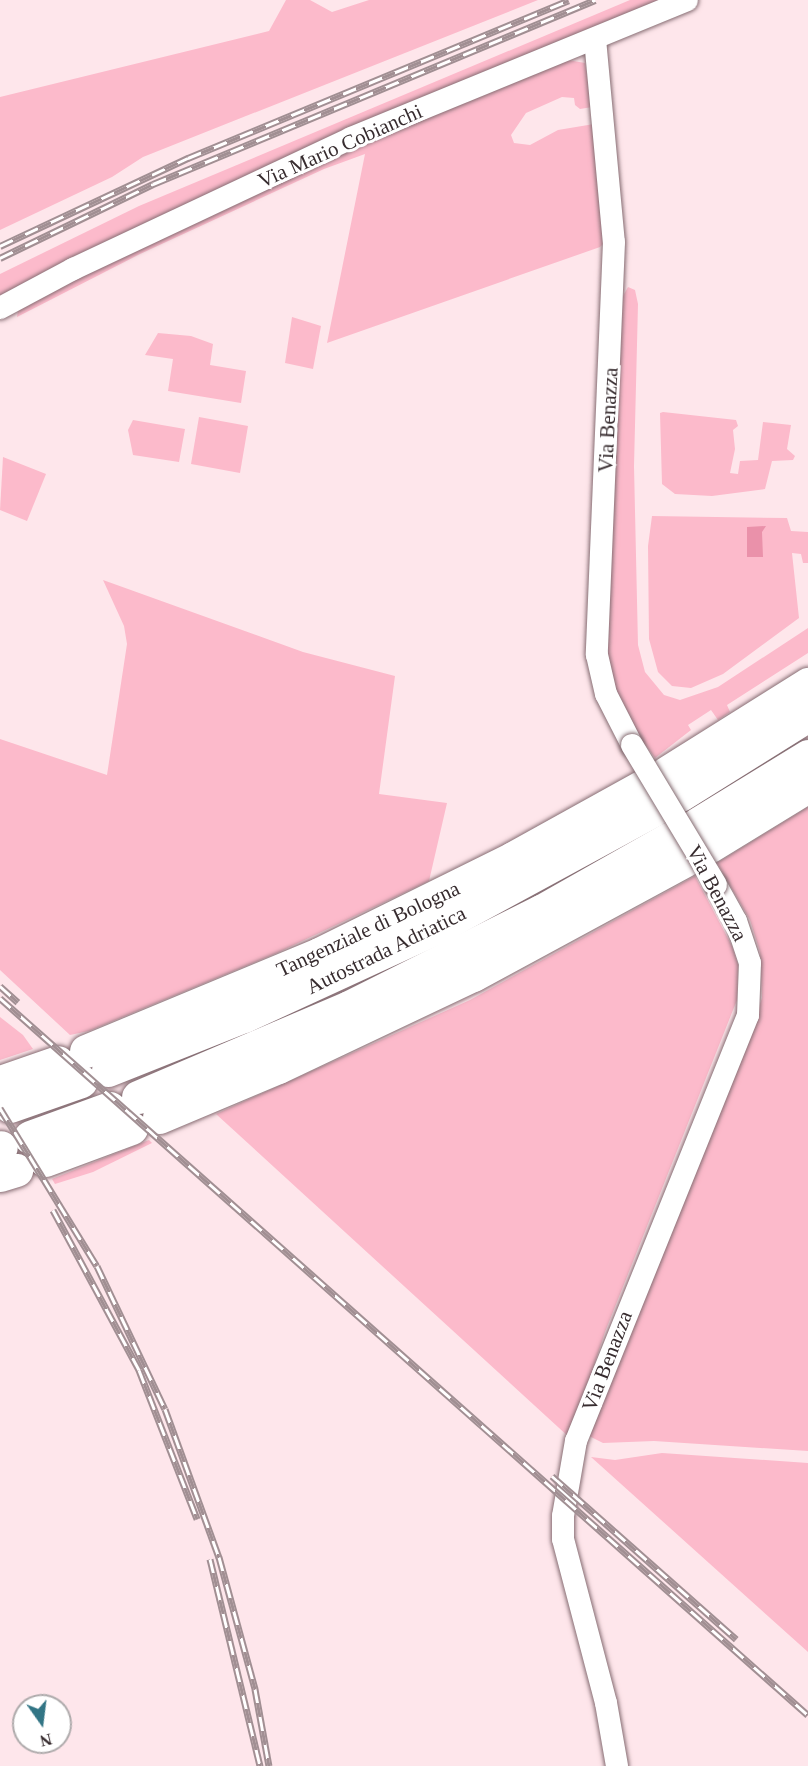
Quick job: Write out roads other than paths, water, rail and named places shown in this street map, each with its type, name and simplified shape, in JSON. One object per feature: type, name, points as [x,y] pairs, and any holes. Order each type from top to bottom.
[{"type":"highway","points":[[660,791],[808,684]]},
{"type":"highway","name":"Autostrada Adriatica","points":[[5,1094],[83,1066],[244,1016],[440,926],[660,791],[808,715]]},
{"type":"highway","points":[[15,1156],[134,1113],[278,1068],[453,985],[690,842],[808,756]]},
{"type":"highway","points":[[690,842],[808,786]]},
{"type":"street","name":"Via Mario Cobianchi","points":[[0,308],[101,255],[351,138],[687,0]]},
{"type":"street","name":"Via Benazza","points":[[595,39],[614,242],[597,655],[606,694],[633,745],[716,885],[747,952],[752,983],[748,1015],[576,1441],[563,1516],[563,1539],[606,1703],[617,1766]]},
{"type":"railway","points":[[0,246],[188,158],[569,0]]},
{"type":"railway","points":[[0,258],[153,184],[595,0]]},
{"type":"railway","points":[[0,986],[18,1002]]},
{"type":"railway","points":[[0,998],[808,1715]]},
{"type":"railway","points":[[0,1108],[97,1266],[165,1409],[219,1557],[255,1689],[269,1766]]},
{"type":"railway","points":[[53,1210],[139,1370],[197,1519]]},
{"type":"railway","points":[[552,1476],[736,1639]]},
{"type":"railway","points":[[210,1559],[260,1766]]}]
